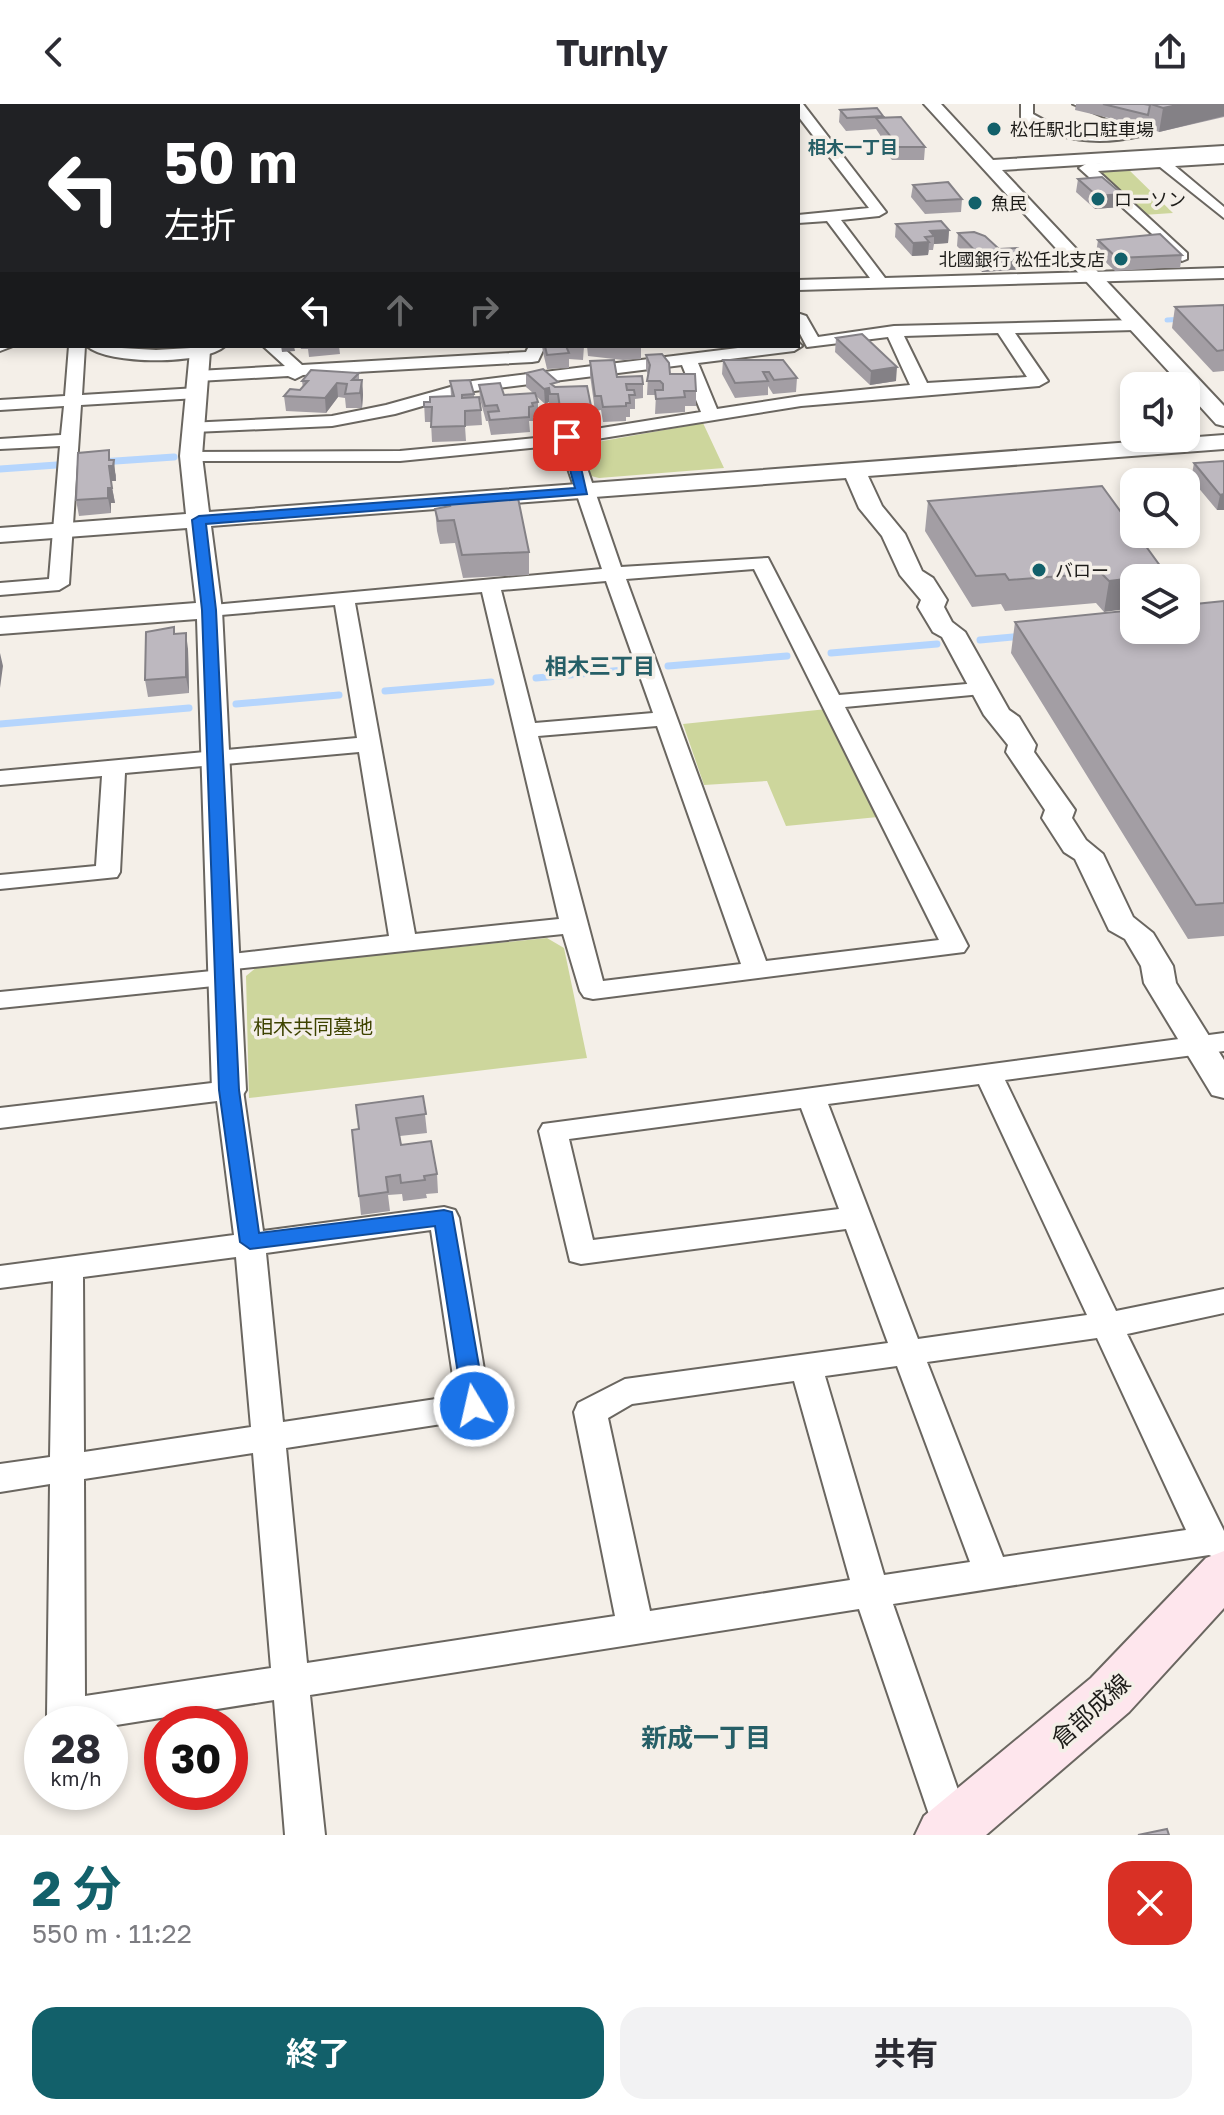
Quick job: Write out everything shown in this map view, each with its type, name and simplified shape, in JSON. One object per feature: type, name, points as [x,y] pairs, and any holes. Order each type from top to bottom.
[{"type":"main road","name":"倉部成線","points":[[948,1833],[1110,1695],[1219,1553]]},
{"type":"street","points":[[932,104],[992,165],[1224,419]]},
{"type":"street","points":[[1046,104],[1028,105],[1024,112],[1026,116],[1073,137],[1114,139],[1135,133],[1138,127],[1126,119],[1079,104]]},
{"type":"street","points":[[800,110],[879,212],[800,219]]},
{"type":"street","points":[[992,165],[1224,151]]},
{"type":"street","points":[[1202,274],[1086,168],[1224,159]]},
{"type":"street","points":[[1163,163],[1224,214]]},
{"type":"street","points":[[831,216],[881,283]]},
{"type":"street","points":[[800,285],[1224,273]]},
{"type":"street","points":[[802,345],[894,331],[1135,325]]},
{"type":"street","points":[[191,456],[400,456],[567,437],[801,401],[1039,381],[1003,328]]},
{"type":"street","points":[[894,331],[921,389]]},
{"type":"street","points":[[0,589],[59,584],[77,348]]},
{"type":"street","points":[[103,348],[135,356],[208,348],[197,385],[191,456],[209,610],[229,1090],[250,1242],[305,1835]]},
{"type":"street","points":[[274,348],[293,363],[295,374]]},
{"type":"street","points":[[393,348],[406,367],[442,395]]},
{"type":"street","points":[[194,427],[332,421],[472,386],[679,356],[768,348]]},
{"type":"street","points":[[0,405],[535,352],[540,377]]},
{"type":"street","points":[[679,356],[711,415]]},
{"type":"street","points":[[567,437],[583,492],[663,719],[757,972]]},
{"type":"street","points":[[0,535],[1224,442]]},
{"type":"street","points":[[0,444],[69,456]]},
{"type":"street","points":[[853,469],[871,508],[893,534],[912,575],[924,583],[934,600],[931,607],[942,627],[952,632],[982,687],[1022,745],[1020,752],[1032,774],[1044,785],[1060,810],[1057,818],[1075,846],[1088,854],[1120,923],[1137,933],[1157,966],[1160,983],[1211,1043],[1224,1087]]},
{"type":"street","points":[[0,626],[761,562],[955,946],[593,991],[573,925],[490,585]]},
{"type":"street","points":[[344,597],[403,941]]},
{"type":"street","points":[[833,702],[982,687]]},
{"type":"street","points":[[526,730],[663,719]]},
{"type":"street","points":[[0,778],[371,744]]},
{"type":"street","points":[[0,882],[108,872],[114,768]]},
{"type":"street","points":[[0,1000],[224,970],[403,941],[573,925]]},
{"type":"street","points":[[856,1217],[581,1253],[553,1131],[812,1099],[1211,1043]]},
{"type":"street","points":[[68,1267],[66,1716],[636,1630],[991,1572],[1219,1553],[1106,1325],[988,1074]]},
{"type":"street","points":[[0,1118],[229,1090]]},
{"type":"street","points":[[812,1099],[991,1572]]},
{"type":"street","points":[[0,1277],[444,1218],[474,1406],[269,1440],[0,1478]]},
{"type":"street","points":[[636,1630],[590,1412],[625,1392],[1106,1325],[1224,1301]]},
{"type":"street","points":[[806,1367],[871,1592],[948,1833]]},
{"type":"green space","points":[[1128,169],[1173,213],[1143,215],[1095,171]]},
{"type":"green space","points":[[703,423],[724,468],[599,478],[587,475],[579,448],[586,444]]},
{"type":"green space","points":[[827,709],[878,817],[786,826],[767,781],[704,785],[683,724]]},
{"type":"green space","name":"相木共同墓地","points":[[547,938],[564,948],[587,1058],[249,1098],[246,976],[257,967]]},
{"type":"building","points":[[1103,104],[1144,104],[1150,105],[1148,115]]},
{"type":"building","points":[[1151,104],[1182,104],[1163,108]]},
{"type":"building","points":[[877,108],[883,116],[847,118],[840,110]]},
{"type":"building","points":[[901,117],[925,147],[893,147],[889,142],[895,142],[876,118]]},
{"type":"building","points":[[1102,177],[1122,194],[1097,196],[1078,179]]},
{"type":"building","points":[[948,182],[962,199],[926,201],[913,185]]},
{"type":"building","points":[[941,221],[949,230],[930,231],[934,236],[925,237],[929,242],[913,243],[896,224]]},
{"type":"building","points":[[974,232],[985,236],[999,249],[1018,248],[1026,255],[983,259],[958,233]]},
{"type":"building","points":[[1160,234],[1182,255],[1117,258],[1098,240]]},
{"type":"building","points":[[1224,305],[1224,350],[1217,351],[1175,307]]},
{"type":"building","points":[[862,334],[897,367],[871,371],[836,338]]},
{"type":"building","points":[[545,348],[567,348],[569,353],[547,355]]},
{"type":"building","points":[[662,354],[669,363],[670,374],[695,374],[696,391],[684,391],[685,397],[656,399],[655,390],[663,390],[663,384],[647,381],[650,365],[646,355]]},
{"type":"building","points":[[614,360],[617,377],[642,376],[643,384],[626,384],[627,390],[634,390],[635,395],[629,395],[630,403],[626,406],[603,407],[601,396],[595,396],[590,361]]},
{"type":"building","points":[[723,360],[783,360],[797,378],[774,380],[769,372],[763,372],[768,381],[735,383]]},
{"type":"building","points":[[543,369],[558,382],[551,384],[555,387],[587,386],[591,406],[560,408],[558,394],[550,394],[549,388],[544,389],[526,373]]},
{"type":"building","points":[[311,370],[359,373],[352,380],[362,380],[360,393],[345,394],[347,384],[337,383],[325,398],[284,396],[290,389],[300,390],[308,381],[302,381]]},
{"type":"building","points":[[470,380],[474,394],[462,395],[462,398],[479,397],[481,410],[465,411],[465,426],[431,427],[432,407],[424,407],[424,402],[430,402],[430,397],[454,396],[450,381]]},
{"type":"building","points":[[500,383],[504,395],[535,393],[538,402],[529,407],[529,417],[490,420],[488,412],[499,411],[497,405],[485,406],[479,385]]},
{"type":"building","points":[[109,450],[109,460],[114,460],[113,466],[109,466],[112,488],[108,488],[108,498],[76,500],[78,453]]},
{"type":"building","points":[[1224,461],[1224,494],[1220,495],[1194,463]]},
{"type":"building","points":[[1102,486],[1120,511],[1120,548],[1147,548],[1159,564],[1120,564],[1120,580],[1109,581],[1101,573],[1009,580],[1005,574],[976,576],[928,501]]},
{"type":"building","points":[[517,493],[529,552],[462,555],[454,520],[438,521],[435,509],[450,506],[447,500]]},
{"type":"building","points":[[1224,601],[1224,903],[1196,905],[1015,622],[1120,611],[1120,644],[1200,644],[1200,604]]},
{"type":"building","points":[[174,627],[174,634],[186,633],[186,677],[145,680],[146,632]]},
{"type":"building","points":[[423,1096],[426,1114],[396,1118],[401,1145],[431,1141],[437,1174],[424,1176],[425,1180],[401,1183],[400,1175],[386,1177],[388,1192],[359,1196],[352,1130],[359,1129],[356,1105]]},
{"type":"building","points":[[1167,1829],[1169,1835],[1138,1835]]},
{"type":"waterway","points":[[1167,320],[1185,319]]},
{"type":"waterway","points":[[101,462],[174,457]]},
{"type":"waterway","points":[[0,469],[71,464]]},
{"type":"waterway","points":[[980,640],[1023,636]]},
{"type":"waterway","points":[[831,653],[937,644]]},
{"type":"waterway","points":[[668,666],[787,656]]},
{"type":"waterway","points":[[536,678],[624,670]]},
{"type":"waterway","points":[[385,691],[491,682]]},
{"type":"waterway","points":[[236,704],[339,695]]},
{"type":"waterway","points":[[0,724],[189,708]]},
{"type":"place","name":"松任駅北口駐車場","points":[[994,129]]},
{"type":"place","name":"ローソン","points":[[1098,199]]},
{"type":"place","name":"魚民","points":[[975,203]]},
{"type":"place","name":"北國銀行 松任北支店","points":[[1121,259]]},
{"type":"place","name":"バロー","points":[[1039,570]]},
{"type":"district","name":"相木一丁目","points":[[853,147]]},
{"type":"district","name":"相木三丁目","points":[[600,665]]},
{"type":"district","name":"新成一丁目","points":[[706,1737]]},
{"type":"route","points":[[474,1406],[444,1218],[250,1242],[229,1090],[209,610],[199,520],[583,492],[567,437]]}]
